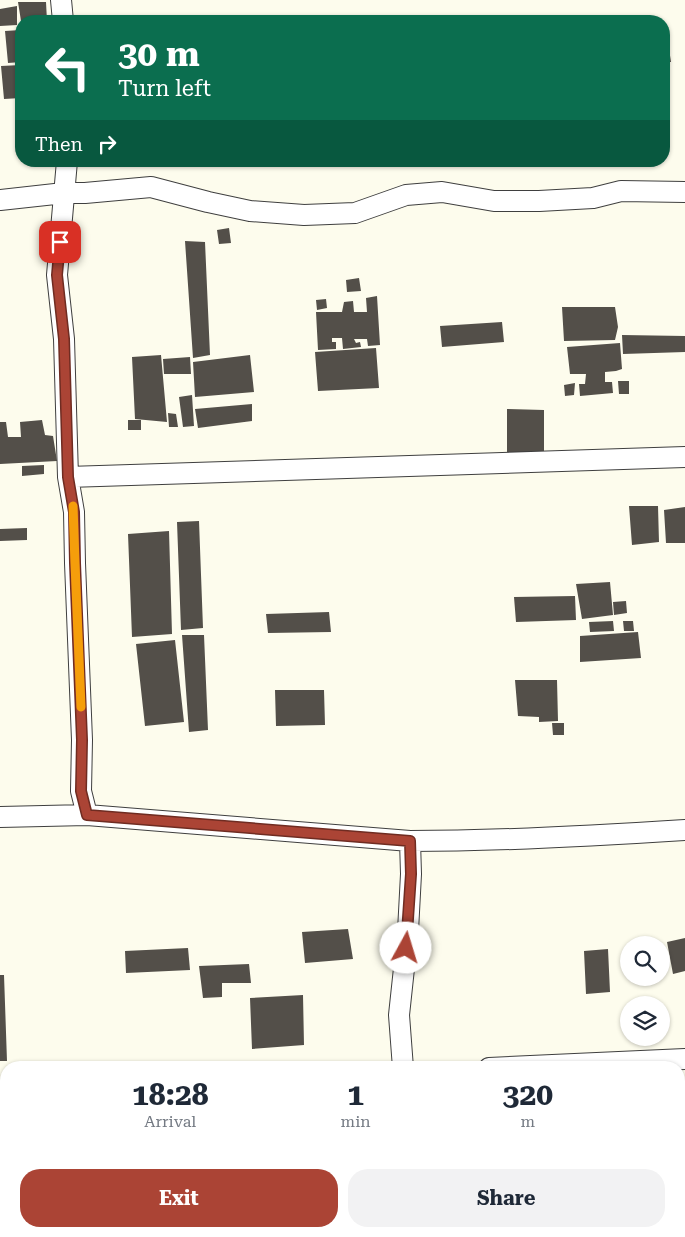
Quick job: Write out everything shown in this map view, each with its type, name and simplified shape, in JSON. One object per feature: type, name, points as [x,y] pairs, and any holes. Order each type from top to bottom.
[{"type":"street","points":[[61,0],[62,15]]},
{"type":"street","points":[[66,167],[57,275],[64,339],[68,477],[74,512],[82,740],[81,791],[87,815]]},
{"type":"street","points":[[0,200],[150,187],[208,202],[250,210],[304,215],[355,213],[406,196],[442,192],[494,201],[539,201],[593,198],[621,191],[685,192]]},
{"type":"street","points":[[68,477],[685,457]]},
{"type":"street","points":[[0,817],[87,815],[410,841],[463,841],[685,830]]},
{"type":"street","points":[[403,1061],[399,1015],[408,931],[411,874],[410,841]]},
{"type":"street","points":[[641,1061],[685,1059]]},
{"type":"building","points":[[18,2],[46,2],[47,15],[20,15]]},
{"type":"building","points":[[17,6],[15,25],[0,26],[0,9]]},
{"type":"building","points":[[15,30],[15,62],[8,63],[5,31]]},
{"type":"building","points":[[15,65],[15,98],[4,99],[1,66]]},
{"type":"building","points":[[229,228],[231,243],[219,244],[217,230]]},
{"type":"building","points":[[185,241],[205,242],[210,355],[193,358]]},
{"type":"building","points":[[359,278],[361,291],[347,292],[346,280]]},
{"type":"building","points":[[377,296],[380,345],[368,346],[367,339],[354,339],[356,343],[360,342],[361,347],[343,349],[342,338],[332,338],[332,342],[336,342],[336,349],[318,350],[316,312],[342,312],[344,302],[353,301],[354,312],[367,312],[366,298]]},
{"type":"building","points":[[326,299],[327,308],[317,310],[316,300]]},
{"type":"building","points":[[562,307],[615,307],[618,327],[615,340],[564,341]]},
{"type":"building","points":[[502,322],[504,342],[442,347],[440,326]]},
{"type":"building","points":[[622,335],[685,336],[685,352],[623,354]]},
{"type":"building","points":[[620,343],[622,369],[605,372],[605,382],[612,382],[613,393],[580,396],[579,384],[585,384],[586,374],[570,374],[567,347]]},
{"type":"building","points":[[376,348],[379,388],[318,391],[315,352]]},
{"type":"building","points":[[161,355],[167,422],[135,419],[132,357]]},
{"type":"building","points":[[250,355],[254,392],[195,397],[193,362]]},
{"type":"building","points":[[190,357],[191,374],[164,374],[163,359]]},
{"type":"building","points":[[618,381],[629,381],[629,394],[619,394]]},
{"type":"building","points":[[575,383],[574,395],[565,396],[564,385]]},
{"type":"building","points":[[192,395],[194,426],[183,427],[179,397]]},
{"type":"building","points":[[252,404],[252,421],[198,428],[195,409]]},
{"type":"building","points":[[507,409],[544,410],[544,457],[507,457]]},
{"type":"building","points":[[168,413],[176,414],[178,427],[169,427]]},
{"type":"building","points":[[42,420],[45,435],[53,436],[57,461],[0,464],[0,422],[6,422],[8,437],[21,437],[20,422]]},
{"type":"building","points":[[128,420],[141,420],[141,430],[128,430]]},
{"type":"building","points":[[44,465],[44,474],[22,476],[22,466]]},
{"type":"building","points":[[629,506],[658,506],[659,542],[632,545]]},
{"type":"building","points":[[685,507],[685,543],[666,543],[664,510]]},
{"type":"building","points":[[199,521],[203,628],[181,630],[177,522]]},
{"type":"building","points":[[27,528],[27,540],[0,541],[0,529]]},
{"type":"building","points":[[169,531],[172,634],[132,637],[128,534]]},
{"type":"building","points":[[610,582],[613,615],[582,619],[576,584]]},
{"type":"building","points":[[575,596],[576,620],[516,622],[514,597]]},
{"type":"building","points":[[626,601],[627,613],[614,615],[613,602]]},
{"type":"building","points":[[329,612],[331,632],[268,633],[266,614]]},
{"type":"building","points":[[613,621],[614,631],[590,632],[589,622]]},
{"type":"building","points":[[623,621],[633,621],[634,631],[624,631]]},
{"type":"building","points":[[638,632],[641,658],[580,662],[580,636]]},
{"type":"building","points":[[182,635],[204,635],[208,730],[189,732]]},
{"type":"building","points":[[175,640],[184,722],[145,726],[136,644]]},
{"type":"building","points":[[515,680],[557,680],[558,721],[539,722],[539,717],[518,716]]},
{"type":"building","points":[[275,690],[324,690],[325,725],[276,726]]},
{"type":"building","points":[[552,723],[564,723],[564,735],[553,735]]},
{"type":"building","points":[[348,929],[353,959],[305,963],[302,932]]},
{"type":"building","points":[[685,938],[685,971],[673,974],[670,958],[670,941]]},
{"type":"building","points":[[188,948],[190,970],[126,973],[125,951]]},
{"type":"building","points":[[608,949],[610,992],[586,994],[584,951]]},
{"type":"building","points":[[249,964],[251,983],[222,983],[222,997],[203,998],[199,966]]},
{"type":"building","points":[[0,975],[4,975],[7,1061],[0,1061]]},
{"type":"building","points":[[303,995],[304,1045],[252,1049],[250,998]]},
{"type":"slow traffic","points":[[73,506],[81,707]]},
{"type":"route","points":[[60,242],[57,275],[64,339],[68,477],[74,512],[82,740],[81,791],[87,815],[410,841],[411,874],[406,948]]}]
